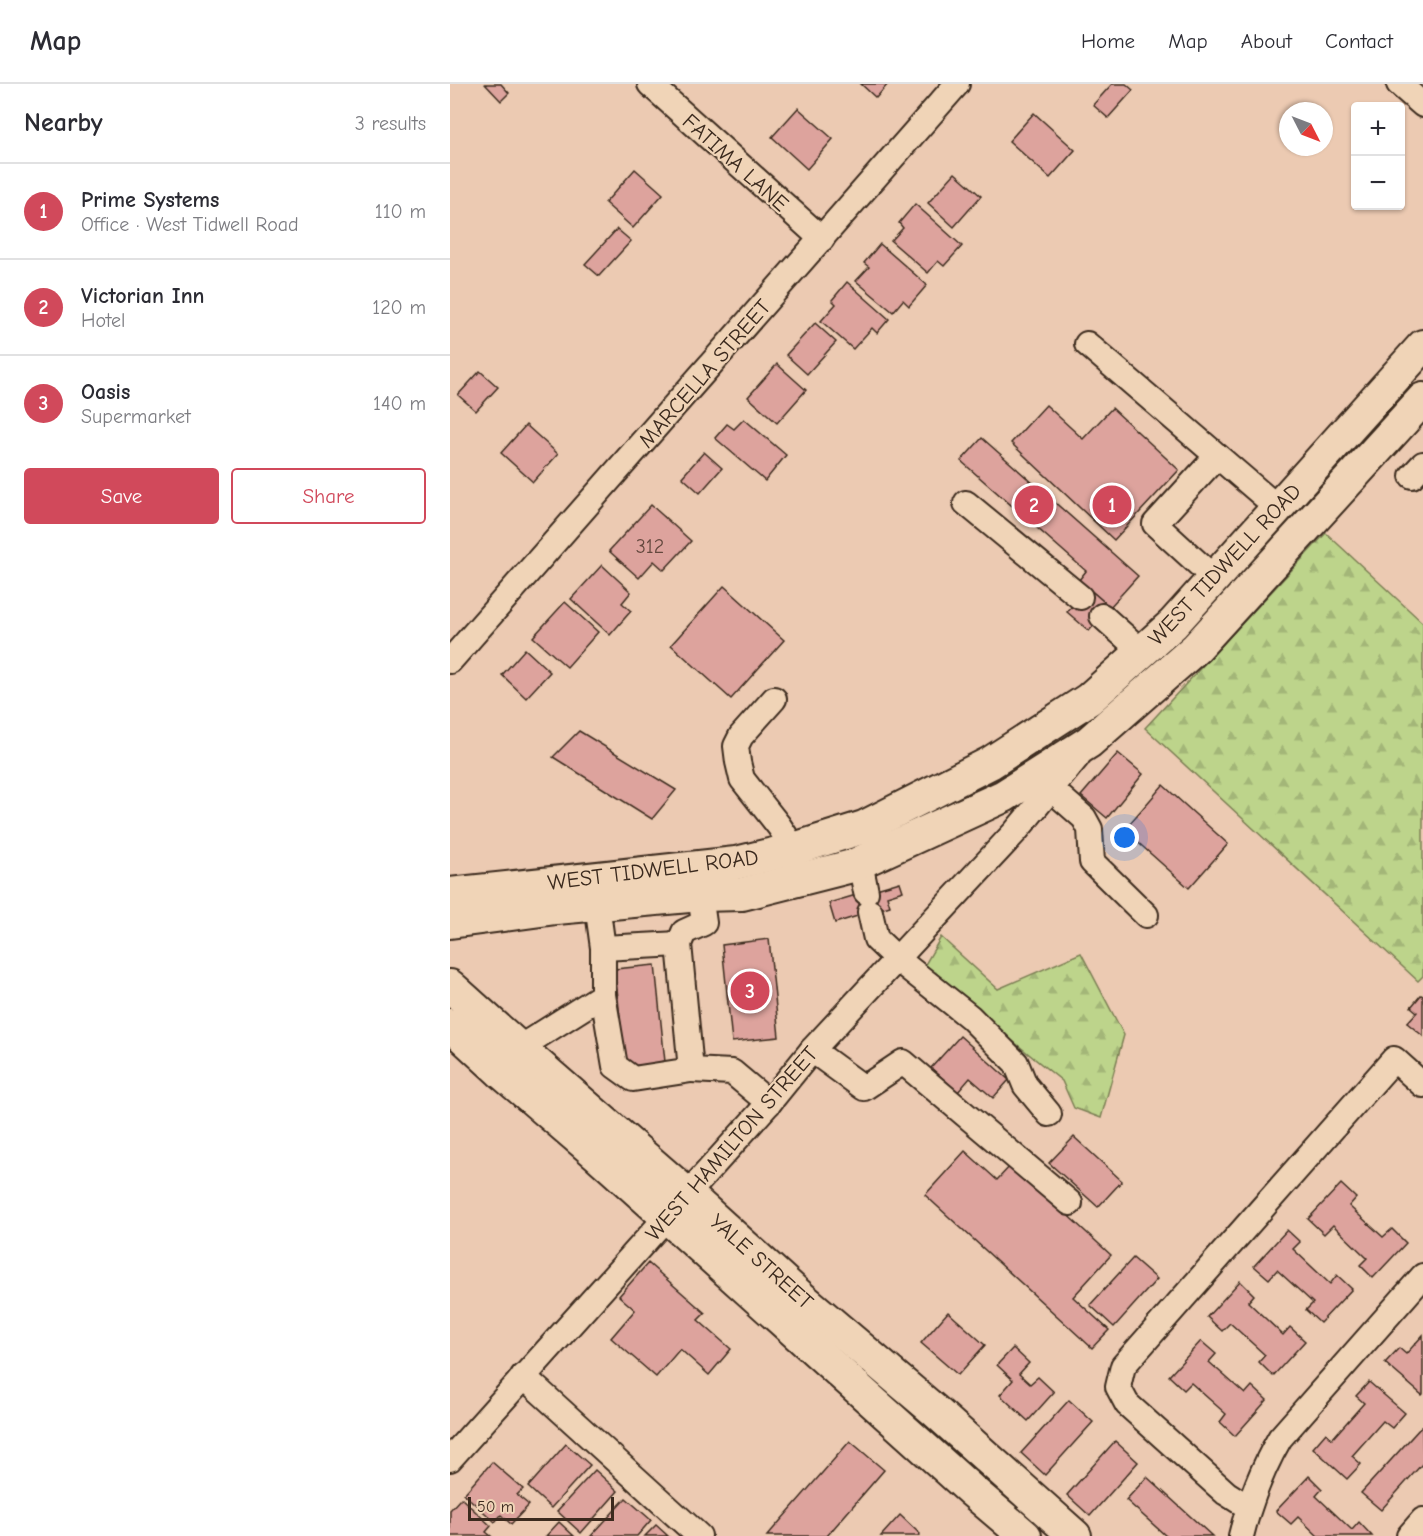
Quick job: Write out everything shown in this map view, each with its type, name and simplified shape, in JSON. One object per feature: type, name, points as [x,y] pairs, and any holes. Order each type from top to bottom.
[{"type":"main road","name":"WEST TIDWELL ROAD","points":[[450,922],[597,904],[700,880],[736,863],[794,849],[864,827],[990,763],[1089,699],[1173,624],[1278,508],[1418,364]]},
{"type":"main road","name":"WEST TIDWELL ROAD","points":[[450,894],[700,880],[742,894],[852,866],[865,889],[1089,742],[1196,648],[1423,399]]},
{"type":"main road","points":[[1215,578],[1240,601]]},
{"type":"main road","points":[[990,763],[1004,796]]},
{"type":"main road","name":"YALE STREET","points":[[450,986],[510,1060],[598,1155],[1025,1536]]},
{"type":"main road","name":"YALE STREET","points":[[454,1037],[510,1060],[687,1194],[803,1299],[1075,1536]]},
{"type":"main road","points":[[912,1437],[935,1412]]},
{"type":"street","name":"FATIMA LANE","points":[[650,84],[822,239]]},
{"type":"street","name":"MARCELLA STREET","points":[[450,661],[957,84]]},
{"type":"street","points":[[1399,84],[1423,105]]},
{"type":"street","points":[[1087,344],[1278,508]]},
{"type":"street","points":[[1215,578],[1155,524],[1217,456]]},
{"type":"street","points":[[966,502],[1080,597]]},
{"type":"street","points":[[1102,616],[1141,651]]},
{"type":"street","points":[[774,699],[741,736],[736,746],[738,762],[742,779],[794,849]]},
{"type":"street","name":"WEST HAMILTON STREET","points":[[450,1459],[769,1103],[812,1050],[1016,831],[1089,742]]},
{"type":"street","points":[[1051,789],[1084,818],[1090,829],[1092,862],[1146,915]]},
{"type":"street","points":[[1004,796],[1016,831]]},
{"type":"street","points":[[691,1070],[679,944],[684,932],[704,923],[700,880]]},
{"type":"street","points":[[865,889],[876,939],[897,959],[969,1017],[1016,1063],[1025,1085],[1049,1114]]},
{"type":"street","points":[[597,904],[603,948],[603,994],[615,1066],[633,1079],[691,1070],[732,1072],[769,1103]]},
{"type":"street","points":[[603,948],[679,944]]},
{"type":"street","points":[[510,1060],[603,994]]},
{"type":"street","points":[[812,1050],[864,1088],[903,1062],[1070,1203]]},
{"type":"street","points":[[1248,1507],[1226,1493],[1127,1404],[1118,1388],[1123,1366],[1394,1059],[1423,1085]]},
{"type":"street","points":[[1241,1536],[1248,1507],[1262,1468],[1280,1438],[1423,1276]]},
{"type":"street","points":[[523,1376],[699,1536]]},
{"type":"street","points":[[1408,1536],[1423,1520]]},
{"type":"green space","points":[[1326,533],[1423,623],[1423,976],[1418,981],[1145,728]]},
{"type":"green space","points":[[941,937],[998,989],[1081,953],[1124,1035],[1101,1118],[1074,1108],[1062,1081],[923,968]]},
{"type":"building","points":[[485,84],[501,84],[509,93],[501,101]]},
{"type":"building","points":[[861,84],[888,84],[876,98]]},
{"type":"building","points":[[1112,84],[1126,84],[1133,90],[1108,118],[1093,105]]},
{"type":"building","points":[[798,108],[833,139],[807,169],[772,137]]},
{"type":"building","points":[[1034,113],[1075,150],[1050,178],[1009,141]]},
{"type":"building","points":[[635,169],[663,194],[633,228],[605,203]]},
{"type":"building","points":[[955,173],[981,196],[954,227],[928,203]]},
{"type":"building","points":[[915,204],[962,246],[944,266],[938,261],[928,273],[891,241],[903,228],[899,223]]},
{"type":"building","points":[[617,229],[631,241],[599,276],[585,264]]},
{"type":"building","points":[[880,244],[927,285],[909,306],[903,300],[893,312],[856,281],[869,267],[864,263]]},
{"type":"building","points":[[847,282],[889,319],[877,333],[872,328],[853,349],[821,321],[836,304],[832,300]]},
{"type":"building","points":[[815,323],[836,342],[807,374],[786,355]]},
{"type":"building","points":[[777,364],[806,390],[777,423],[748,397]]},
{"type":"building","points":[[480,371],[498,387],[476,411],[458,395]]},
{"type":"building","points":[[1046,405],[1083,439],[1112,408],[1179,470],[1114,540],[1011,443]]},
{"type":"building","points":[[744,419],[786,455],[765,481],[715,438],[727,424],[734,429]]},
{"type":"building","points":[[526,425],[558,454],[533,482],[501,453]]},
{"type":"building","points":[[982,438],[1138,576],[1110,607],[1079,580],[1086,571],[961,461]]},
{"type":"building","points":[[704,452],[722,468],[700,493],[682,477]]},
{"type":"building","points":[[651,505],[691,541],[664,570],[654,561],[639,578],[609,551]]},
{"type":"building","points":[[602,565],[631,592],[622,603],[631,611],[610,635],[571,599]]},
{"type":"building","points":[[724,586],[784,640],[731,699],[671,645]]},
{"type":"building","points":[[1088,588],[1110,607],[1089,631],[1067,612]]},
{"type":"building","points":[[565,602],[598,632],[567,667],[533,637]]},
{"type":"building","points":[[525,649],[550,672],[526,698],[502,675]]},
{"type":"building","points":[[579,731],[676,790],[652,819],[553,757]]},
{"type":"building","points":[[1118,753],[1143,774],[1107,818],[1081,796]]},
{"type":"building","points":[[1163,785],[1228,844],[1189,888],[1124,830]]},
{"type":"building","points":[[900,882],[903,891],[887,896],[890,906],[835,923],[829,903]]},
{"type":"building","points":[[769,939],[779,1037],[732,1042],[722,945]]},
{"type":"building","points":[[655,965],[665,1062],[625,1067],[615,969]]},
{"type":"building","points":[[1421,995],[1423,996],[1423,1036],[1407,1023],[1417,1012],[1411,1007]]},
{"type":"building","points":[[960,1036],[1009,1080],[993,1098],[970,1078],[958,1092],[931,1068]]},
{"type":"building","points":[[1074,1137],[1122,1181],[1098,1207],[1049,1163]]},
{"type":"building","points":[[965,1151],[997,1180],[1012,1164],[1111,1255],[1073,1297],[1109,1330],[1092,1348],[925,1195]]},
{"type":"building","points":[[1341,1184],[1356,1198],[1349,1206],[1383,1237],[1392,1229],[1406,1243],[1373,1278],[1360,1265],[1367,1258],[1333,1225],[1324,1234],[1308,1219]]},
{"type":"building","points":[[1287,1230],[1300,1242],[1293,1249],[1330,1284],[1337,1275],[1352,1289],[1320,1323],[1306,1310],[1313,1303],[1277,1270],[1269,1279],[1254,1266]]},
{"type":"building","points":[[1133,1258],[1157,1279],[1114,1327],[1090,1305]]},
{"type":"building","points":[[648,1263],[705,1313],[698,1320],[731,1349],[709,1375],[680,1349],[656,1377],[611,1338],[635,1310],[619,1296]]},
{"type":"building","points":[[1240,1281],[1254,1295],[1248,1302],[1283,1335],[1290,1327],[1305,1341],[1273,1376],[1259,1362],[1265,1355],[1230,1323],[1222,1331],[1207,1317]]},
{"type":"building","points":[[948,1312],[985,1345],[958,1375],[921,1343]]},
{"type":"building","points":[[1423,1335],[1422,1395],[1385,1363],[1399,1348],[1406,1354]]},
{"type":"building","points":[[1201,1341],[1216,1354],[1209,1362],[1245,1394],[1252,1386],[1267,1400],[1235,1436],[1220,1422],[1226,1414],[1191,1383],[1184,1390],[1169,1376]]},
{"type":"building","points":[[1013,1348],[1029,1363],[1019,1374],[1030,1384],[1038,1377],[1054,1392],[1028,1421],[1000,1395],[1013,1380],[997,1365]]},
{"type":"building","points":[[1369,1382],[1405,1413],[1392,1428],[1383,1421],[1352,1456],[1361,1464],[1347,1479],[1313,1448],[1326,1433],[1332,1439],[1364,1403],[1356,1396]]},
{"type":"building","points":[[1069,1400],[1093,1422],[1045,1475],[1021,1453]]},
{"type":"building","points":[[1422,1426],[1423,1463],[1381,1510],[1361,1493]]},
{"type":"building","points":[[850,1441],[884,1470],[827,1536],[767,1536]]},
{"type":"building","points":[[1115,1441],[1138,1462],[1090,1516],[1067,1495]]},
{"type":"building","points":[[566,1444],[590,1465],[551,1508],[528,1487]]},
{"type":"building","points":[[492,1462],[523,1489],[517,1495],[529,1505],[511,1524],[501,1515],[495,1522],[464,1494]]},
{"type":"building","points":[[595,1470],[618,1491],[581,1533],[557,1511]]},
{"type":"building","points":[[1309,1476],[1322,1489],[1316,1496],[1352,1530],[1359,1522],[1372,1536],[1318,1536],[1298,1517],[1291,1524],[1276,1511]]},
{"type":"building","points":[[1147,1477],[1212,1536],[1166,1536],[1126,1500]]},
{"type":"building","points":[[461,1498],[491,1526],[486,1532],[491,1536],[450,1536],[450,1510]]},
{"type":"building","points":[[626,1498],[651,1520],[637,1536],[591,1536]]},
{"type":"building","points":[[900,1515],[920,1534],[918,1536],[881,1536]]},
{"type":"building","points":[[559,1522],[574,1536],[546,1536]]},
{"type":"building","points":[[656,1525],[668,1536],[645,1536]]},
{"type":"place","name":"Victorian Inn","points":[[1034,505]]},
{"type":"place","name":"Prime Systems","points":[[1112,505]]},
{"type":"place","name":"Oasis","points":[[750,991]]}]
